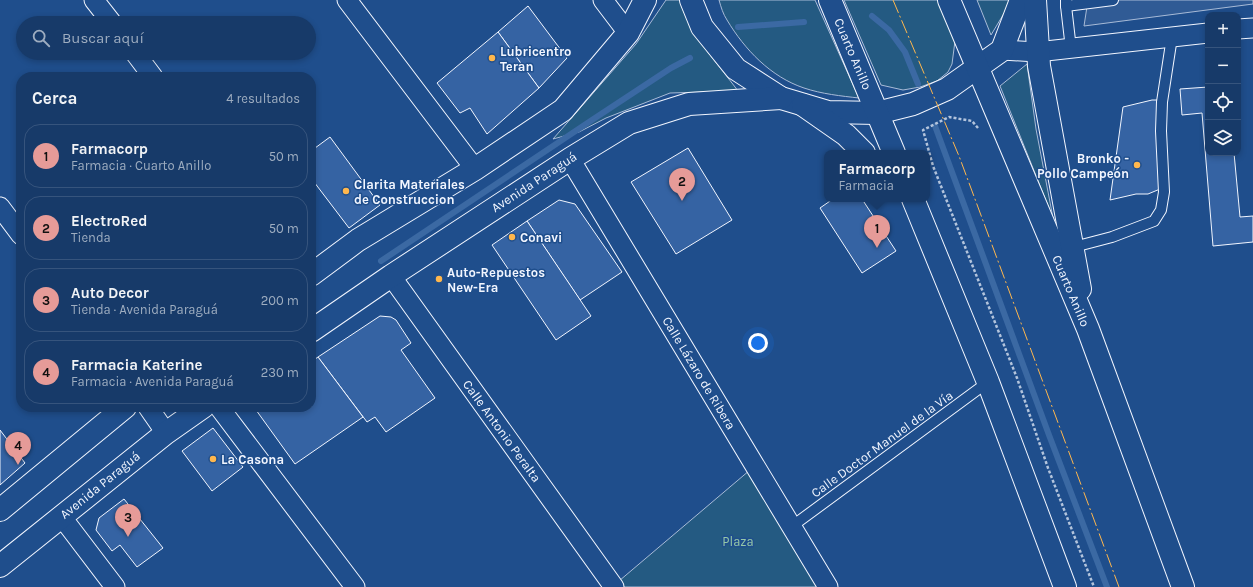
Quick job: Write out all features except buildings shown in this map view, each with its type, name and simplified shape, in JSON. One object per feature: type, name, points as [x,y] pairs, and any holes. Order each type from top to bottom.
[{"type":"main road","points":[[316,271],[358,240],[475,169],[563,110],[628,33],[645,0]]},
{"type":"main road","points":[[691,0],[702,27],[736,69],[781,98],[828,112],[877,113],[913,104],[947,89],[977,66],[1002,50],[1021,0]]},
{"type":"main road","name":"Cuarto Anillo","points":[[830,0],[893,150]]},
{"type":"main road","name":"Cuarto Anillo","points":[[949,0],[977,66],[1064,250],[1088,329],[1183,587]]},
{"type":"main road","points":[[1035,0],[1037,52],[1064,250]]},
{"type":"main road","name":"Avenida Paraguá","points":[[316,328],[391,276],[570,159],[629,123],[689,104],[781,98]]},
{"type":"main road","points":[[803,105],[846,135],[861,150]]},
{"type":"main road","points":[[913,202],[988,382],[1065,587]]},
{"type":"main road","points":[[0,510],[120,412]]},
{"type":"main road","name":"Avenida Paraguá","points":[[0,566],[166,432],[196,412]]},
{"type":"street","points":[[94,0],[107,16]]},
{"type":"street","points":[[347,0],[475,169]]},
{"type":"street","points":[[603,0],[628,33]]},
{"type":"street","points":[[1241,29],[1253,28]]},
{"type":"street","points":[[1002,50],[1037,52],[1205,33]]},
{"type":"street","points":[[140,60],[149,72]]},
{"type":"street","name":"Calle Lázaro de Ribera","points":[[570,159],[828,587]]},
{"type":"street","points":[[0,207],[16,228]]},
{"type":"street","name":"Calle Antonio Peralta","points":[[391,276],[614,587]]},
{"type":"street","points":[[152,412],[166,432]]},
{"type":"street","points":[[223,412],[354,587]]},
{"type":"street","points":[[62,516],[115,587]]},
{"type":"lane","points":[[1071,49],[1066,3],[1113,0]]},
{"type":"lane","points":[[1064,250],[1112,238],[1154,221],[1161,210],[1164,192],[1161,131],[1162,102],[1172,37]]},
{"type":"lane","name":"Calle Doctor Manuel de la Vía","points":[[791,527],[988,382]]},
{"type":"path","points":[[929,150],[923,130],[949,117],[972,121],[982,133]]},
{"type":"path","points":[[930,155],[1017,378],[1048,468],[1094,587]]},
{"type":"green space","points":[[666,0],[680,0],[689,24],[696,36],[738,91],[670,93],[606,118],[579,132],[553,139],[636,44]]},
{"type":"green space","points":[[719,0],[815,0],[859,98],[838,96],[804,88],[770,70],[742,42],[724,15]]},
{"type":"green space","points":[[844,0],[943,0],[955,41],[952,64],[948,72],[937,81],[920,87],[903,90],[881,85]]},
{"type":"green space","points":[[977,0],[1012,0],[991,35]]},
{"type":"green space","points":[[1027,64],[1036,129],[1053,218],[1000,86]]},
{"type":"green space","name":"Plaza","points":[[750,470],[819,585],[816,587],[624,587],[619,581]]},
{"type":"shaded area","points":[[1088,0],[1253,0],[1253,4],[1084,26]]},
{"type":"waterway","points":[[872,16],[889,30],[905,52],[918,84]]},
{"type":"waterway","points":[[738,27],[804,22]]},
{"type":"waterway","points":[[381,261],[671,68],[690,58]]},
{"type":"waterway","points":[[935,126],[1049,435],[1107,587]]},
{"type":"power","points":[[893,0],[959,156],[1119,587]]},
{"type":"place","name":"Lubricentro Teran","points":[[492,58]]},
{"type":"place","name":"Bronko - Pollo Campeón","points":[[1137,165]]},
{"type":"place","name":"Clarita Materiales de Construccion","points":[[346,191]]},
{"type":"place","name":"ElectroRed","points":[[682,201]]},
{"type":"place","name":"Conavi","points":[[512,237]]},
{"type":"place","name":"Farmacorp","points":[[877,248]]},
{"type":"place","name":"Auto-Repuestos New-Era","points":[[439,279]]},
{"type":"place","name":"La Casona","points":[[213,459]]},
{"type":"place","name":"Farmacia Katerine","points":[[18,465]]},
{"type":"place","name":"Auto Decor","points":[[128,537]]}]
